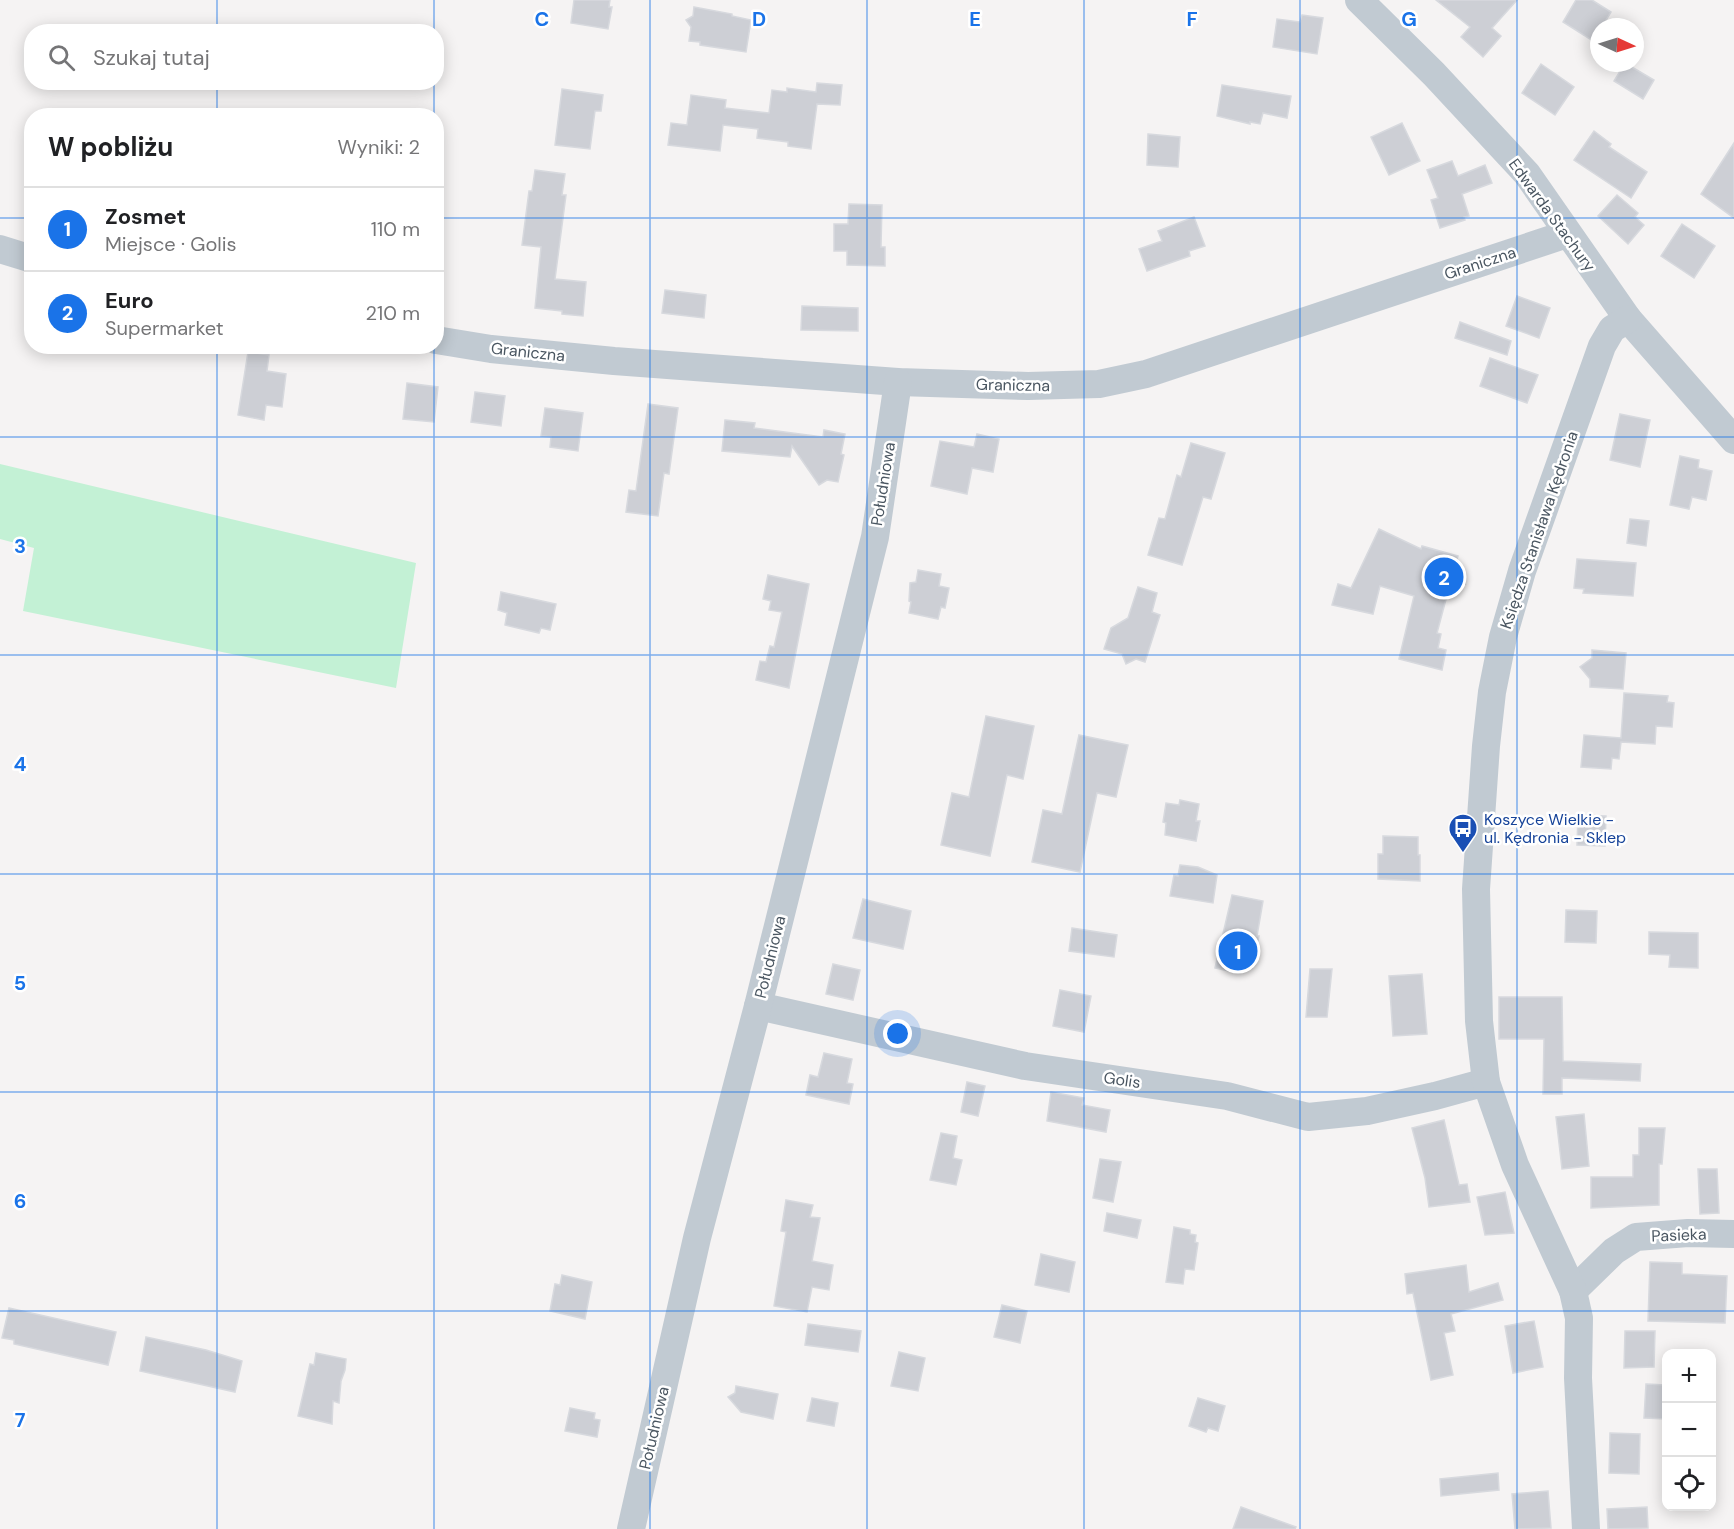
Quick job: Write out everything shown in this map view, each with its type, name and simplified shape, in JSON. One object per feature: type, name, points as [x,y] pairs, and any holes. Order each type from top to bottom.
[{"type":"street","name":"Edwarda Stachury","points":[[1359,0],[1434,74],[1527,174],[1628,319],[1734,440]]},
{"type":"street","name":"Graniczna","points":[[444,341],[491,349],[614,361],[898,382],[1028,386],[1099,384],[1146,374],[1567,234]]},
{"type":"street","points":[[0,249],[24,256]]},
{"type":"street","name":"Księdza Stanisława Kędronia","points":[[1586,1529],[1578,1378],[1578,1318],[1573,1291],[1515,1165],[1486,1082],[1479,1021],[1476,889],[1486,746],[1492,692],[1503,637],[1522,571],[1599,354],[1612,329],[1628,319]]},
{"type":"street","name":"Południowa","points":[[631,1529],[697,1238],[758,1006],[875,537],[898,382]]},
{"type":"street","name":"Golis","points":[[758,1006],[1025,1066],[1227,1096],[1308,1117],[1367,1111],[1486,1082]]},
{"type":"street","name":"Pasieka","points":[[1573,1291],[1614,1251],[1636,1237],[1688,1233],[1734,1234]]},
{"type":"green space","points":[[0,464],[416,563],[396,688],[23,611],[34,548],[0,539]]},
{"type":"building","points":[[574,0],[610,0],[609,7],[612,7],[608,29],[571,23]]},
{"type":"building","points":[[1436,0],[1517,0],[1492,28],[1501,36],[1483,57],[1461,37],[1470,27]]},
{"type":"building","points":[[1576,0],[1592,0],[1611,12],[1607,18],[1590,18],[1590,39],[1563,22]]},
{"type":"building","points":[[694,7],[751,20],[746,52],[700,45],[700,42],[689,41],[691,27],[686,20],[693,16]]},
{"type":"building","points":[[1302,15],[1323,18],[1317,54],[1273,47],[1277,19],[1300,22]]},
{"type":"building","points":[[1541,64],[1574,87],[1555,115],[1522,93]]},
{"type":"building","points":[[1620,72],[1640,72],[1654,80],[1643,99],[1614,81]]},
{"type":"building","points":[[817,83],[842,85],[840,105],[817,104],[811,149],[788,146],[788,142],[757,138],[758,129],[723,125],[720,151],[668,145],[671,123],[687,125],[691,95],[726,100],[725,108],[769,113],[772,90],[787,92],[787,88],[816,92]]},
{"type":"building","points":[[1222,85],[1291,96],[1287,118],[1263,113],[1260,124],[1250,122],[1250,124],[1217,116]]},
{"type":"building","points":[[562,89],[603,95],[601,111],[595,111],[590,149],[555,145]]},
{"type":"building","points":[[1402,123],[1420,161],[1389,175],[1371,137]]},
{"type":"building","points":[[1594,131],[1611,144],[1609,147],[1647,172],[1631,198],[1574,160]]},
{"type":"building","points":[[1148,134],[1180,137],[1178,167],[1147,165]]},
{"type":"building","points":[[1734,143],[1734,218],[1701,194]]},
{"type":"building","points":[[1452,161],[1458,176],[1485,165],[1492,183],[1462,194],[1469,216],[1464,217],[1465,220],[1440,228],[1431,200],[1438,198],[1427,170]]},
{"type":"building","points":[[535,170],[565,174],[562,195],[566,195],[555,279],[586,282],[583,316],[535,308],[541,247],[522,245],[529,191],[532,191]]},
{"type":"building","points":[[1617,195],[1638,213],[1635,217],[1644,225],[1628,244],[1598,216]]},
{"type":"building","points":[[849,204],[882,205],[881,247],[885,247],[885,266],[847,265],[847,251],[834,251],[834,224],[848,224]]},
{"type":"building","points":[[1194,217],[1205,246],[1189,251],[1190,256],[1147,271],[1139,249],[1162,241],[1158,231]]},
{"type":"building","points":[[1682,224],[1715,246],[1694,278],[1661,256]]},
{"type":"building","points":[[665,290],[706,295],[704,318],[662,313]]},
{"type":"building","points":[[1517,296],[1550,308],[1539,338],[1506,326]]},
{"type":"building","points":[[802,306],[858,308],[858,331],[801,330]]},
{"type":"building","points":[[1460,322],[1511,341],[1507,355],[1455,338]]},
{"type":"building","points":[[248,354],[269,355],[267,371],[286,374],[282,407],[266,405],[264,420],[238,415]]},
{"type":"building","points":[[1490,358],[1538,375],[1527,403],[1480,386]]},
{"type":"building","points":[[407,383],[438,387],[434,422],[403,419]]},
{"type":"building","points":[[475,392],[505,396],[501,426],[471,422]]},
{"type":"building","points":[[648,404],[678,408],[669,474],[664,473],[658,516],[626,512],[629,490],[636,491]]},
{"type":"building","points":[[545,408],[583,413],[578,451],[550,447],[551,437],[541,436]]},
{"type":"building","points":[[1620,414],[1650,420],[1640,467],[1610,460]]},
{"type":"building","points":[[725,420],[755,423],[754,428],[823,437],[824,430],[845,434],[841,454],[844,455],[838,482],[827,480],[819,485],[792,446],[790,457],[722,451]]},
{"type":"building","points":[[977,434],[999,439],[993,472],[972,468],[967,494],[931,486],[940,441],[974,447]]},
{"type":"building","points":[[1191,443],[1225,453],[1211,499],[1203,497],[1182,565],[1148,555],[1159,518],[1165,519],[1177,475],[1181,477]]},
{"type":"building","points":[[1680,456],[1699,460],[1698,468],[1712,471],[1706,500],[1692,497],[1689,509],[1670,505]]},
{"type":"building","points":[[1630,519],[1649,521],[1646,546],[1627,543]]},
{"type":"building","points":[[1379,529],[1421,549],[1422,546],[1458,556],[1453,572],[1465,584],[1449,588],[1437,633],[1441,634],[1438,648],[1446,650],[1442,670],[1399,659],[1414,596],[1380,586],[1373,614],[1332,605],[1338,584],[1351,588]]},
{"type":"building","points":[[1577,559],[1636,563],[1633,596],[1583,593],[1584,589],[1574,588]]},
{"type":"building","points":[[918,570],[941,574],[939,586],[949,588],[945,608],[941,607],[938,619],[909,613],[910,583],[916,582]]},
{"type":"building","points":[[768,575],[809,584],[789,688],[756,680],[760,661],[766,662],[770,646],[774,647],[782,612],[769,610],[771,601],[763,599]]},
{"type":"building","points":[[1138,587],[1157,593],[1152,612],[1160,615],[1145,662],[1136,659],[1126,664],[1122,654],[1104,649],[1111,628],[1128,618]]},
{"type":"building","points":[[501,592],[556,604],[550,630],[541,628],[539,633],[505,625],[507,613],[498,610]]},
{"type":"building","points":[[1592,650],[1626,653],[1623,689],[1590,687],[1590,679],[1580,667],[1592,658]]},
{"type":"building","points":[[1624,693],[1668,696],[1667,702],[1674,703],[1672,727],[1656,726],[1655,744],[1621,742],[1619,759],[1612,758],[1611,769],[1581,767],[1584,735],[1621,738]]},
{"type":"building","points":[[986,716],[1034,726],[1023,779],[1007,775],[990,856],[941,845],[952,793],[969,797]]},
{"type":"building","points":[[1079,735],[1128,745],[1116,797],[1097,793],[1080,872],[1032,862],[1043,810],[1062,814]]},
{"type":"building","points":[[1180,800],[1199,804],[1196,821],[1200,821],[1196,841],[1165,835],[1166,823],[1163,822],[1166,803],[1179,805]]},
{"type":"building","points":[[1578,815],[1606,816],[1605,846],[1577,845]]},
{"type":"building","points":[[1383,836],[1418,837],[1420,881],[1378,879],[1378,854],[1383,854]]},
{"type":"building","points":[[1180,865],[1198,867],[1217,875],[1213,903],[1170,896],[1174,875],[1178,876]]},
{"type":"building","points":[[1232,895],[1263,901],[1252,968],[1236,965],[1234,972],[1215,968]]},
{"type":"building","points":[[863,899],[911,911],[903,949],[853,938]]},
{"type":"building","points":[[1566,910],[1597,911],[1596,943],[1565,942]]},
{"type":"building","points":[[1072,928],[1117,935],[1114,957],[1069,951]]},
{"type":"building","points":[[1649,932],[1698,933],[1698,968],[1669,967],[1670,955],[1649,954]]},
{"type":"building","points":[[833,964],[860,970],[853,1000],[826,994]]},
{"type":"building","points":[[1310,969],[1332,969],[1327,1017],[1306,1017]]},
{"type":"building","points":[[1422,974],[1427,1034],[1393,1036],[1389,976]]},
{"type":"building","points":[[1060,990],[1091,996],[1084,1032],[1053,1026]]},
{"type":"building","points":[[1499,997],[1562,997],[1563,1061],[1641,1064],[1640,1081],[1562,1078],[1562,1094],[1543,1094],[1544,1039],[1499,1039]]},
{"type":"building","points":[[824,1053],[852,1059],[847,1083],[853,1084],[849,1104],[806,1095],[810,1075],[818,1077]]},
{"type":"building","points":[[967,1082],[985,1086],[978,1116],[961,1112]]},
{"type":"building","points":[[1051,1092],[1084,1098],[1082,1105],[1110,1110],[1106,1132],[1047,1121]]},
{"type":"building","points":[[1584,1114],[1589,1166],[1562,1169],[1556,1117]]},
{"type":"building","points":[[1444,1120],[1459,1185],[1467,1184],[1470,1202],[1429,1207],[1425,1178],[1412,1128]]},
{"type":"building","points":[[1639,1128],[1665,1128],[1662,1164],[1659,1164],[1659,1205],[1591,1208],[1591,1177],[1633,1177],[1633,1155],[1639,1155]]},
{"type":"building","points":[[941,1133],[957,1136],[953,1158],[962,1160],[956,1185],[930,1180]]},
{"type":"building","points":[[1100,1159],[1121,1162],[1113,1202],[1093,1198]]},
{"type":"building","points":[[1698,1169],[1717,1169],[1719,1213],[1700,1214]]},
{"type":"building","points":[[1505,1192],[1514,1233],[1485,1235],[1477,1197]]},
{"type":"building","points":[[786,1200],[813,1205],[810,1217],[820,1218],[812,1261],[833,1265],[829,1290],[812,1287],[807,1312],[774,1306],[786,1232],[781,1231]]},
{"type":"building","points":[[1107,1213],[1141,1220],[1137,1238],[1104,1231]]},
{"type":"building","points":[[1174,1227],[1190,1230],[1190,1234],[1196,1235],[1195,1242],[1198,1243],[1194,1270],[1185,1269],[1183,1284],[1166,1282]]},
{"type":"building","points":[[1041,1254],[1075,1262],[1069,1292],[1035,1285]]},
{"type":"building","points":[[1650,1262],[1682,1263],[1682,1274],[1727,1276],[1725,1323],[1648,1321]]},
{"type":"building","points":[[1466,1265],[1469,1292],[1498,1283],[1503,1300],[1451,1314],[1455,1331],[1444,1333],[1453,1375],[1431,1380],[1413,1293],[1407,1294],[1405,1274]]},
{"type":"building","points":[[562,1275],[592,1282],[585,1319],[550,1311],[555,1284],[560,1285]]},
{"type":"building","points":[[1002,1305],[1027,1311],[1020,1343],[994,1337]]},
{"type":"building","points":[[9,1308],[116,1332],[108,1365],[14,1344],[14,1340],[2,1338]]},
{"type":"building","points":[[1534,1321],[1543,1367],[1513,1373],[1505,1326]]},
{"type":"building","points":[[808,1324],[861,1331],[858,1352],[805,1345]]},
{"type":"building","points":[[1625,1331],[1655,1331],[1654,1367],[1624,1368]]},
{"type":"building","points":[[146,1337],[206,1350],[242,1361],[235,1392],[140,1371]]},
{"type":"building","points":[[899,1352],[925,1358],[918,1391],[891,1386]]},
{"type":"building","points":[[316,1353],[346,1359],[339,1403],[333,1401],[332,1424],[298,1416],[310,1364],[314,1365]]},
{"type":"building","points":[[1646,1384],[1662,1385],[1662,1419],[1644,1418]]},
{"type":"building","points":[[736,1386],[778,1394],[773,1419],[741,1412],[728,1397],[735,1393]]},
{"type":"building","points":[[812,1398],[838,1403],[834,1426],[807,1421]]},
{"type":"building","points":[[1198,1398],[1225,1406],[1218,1431],[1208,1428],[1206,1432],[1189,1426]]},
{"type":"building","points":[[570,1408],[595,1413],[594,1419],[600,1420],[597,1437],[565,1431]]},
{"type":"building","points":[[1610,1433],[1640,1434],[1639,1474],[1609,1473]]},
{"type":"building","points":[[1498,1473],[1499,1490],[1441,1496],[1440,1479]]},
{"type":"building","points":[[1548,1491],[1551,1528],[1515,1529],[1512,1494]]},
{"type":"building","points":[[1241,1507],[1296,1527],[1295,1529],[1233,1529]]},
{"type":"building","points":[[1647,1507],[1648,1528],[1608,1529],[1607,1509]]},
{"type":"place","name":"Euro","points":[[1444,577]]},
{"type":"place","name":"Koszyce Wielkie - ul. Kędronia - Sklep","points":[[1463,854]]},
{"type":"place","name":"Zosmet","points":[[1238,951]]}]
